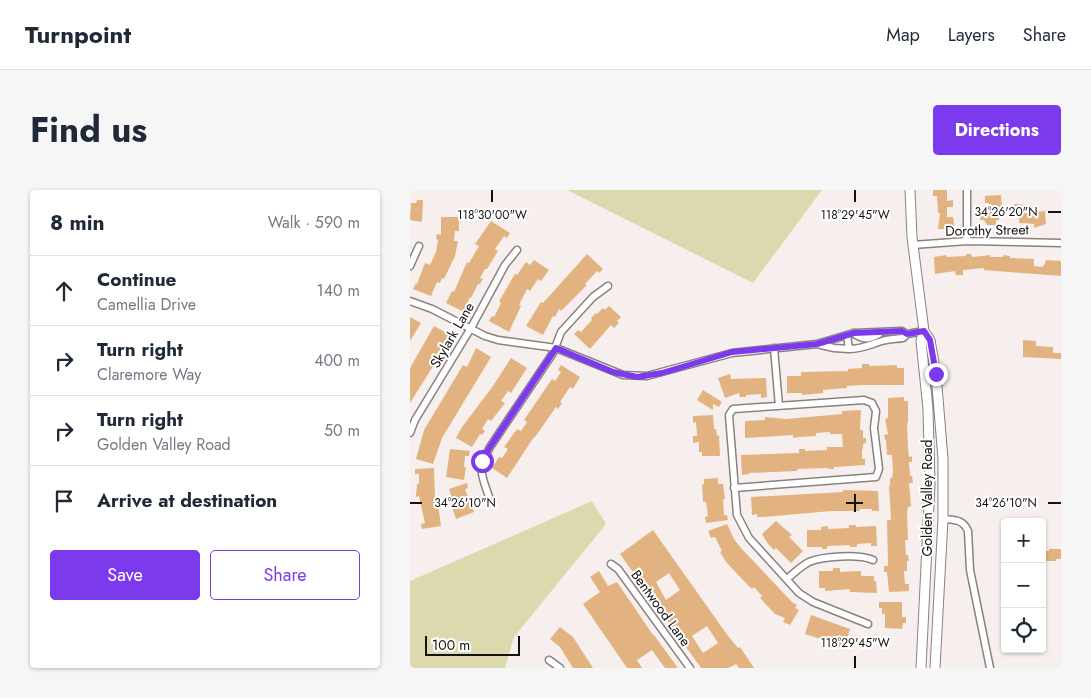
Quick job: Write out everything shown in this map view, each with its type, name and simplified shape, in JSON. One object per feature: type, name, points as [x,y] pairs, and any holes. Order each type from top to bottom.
[{"type":"main road","name":"Golden Valley Road","points":[[910,190],[910,223],[924,331],[921,341],[928,409],[930,484],[921,668]]},
{"type":"main road","name":"Golden Valley Road","points":[[924,331],[930,340],[936,374],[943,459],[943,519],[935,668]]},
{"type":"street","points":[[967,190],[968,240]]},
{"type":"street","name":"Dorothy Street","points":[[913,245],[968,240],[1061,243]]},
{"type":"street","points":[[410,266],[419,246]]},
{"type":"street","name":"Skylark Lane","points":[[410,433],[415,420],[472,328],[505,265],[517,250]]},
{"type":"street","points":[[488,497],[480,472],[482,461],[556,348],[561,332],[593,298],[608,286]]},
{"type":"street","points":[[410,300],[472,328],[485,336],[498,340],[556,348],[613,372],[637,377],[662,373],[732,352],[817,344],[850,334],[902,331],[907,334]]},
{"type":"street","points":[[817,344],[849,349],[869,347],[883,340],[903,338],[907,334],[924,331]]},
{"type":"street","points":[[849,349],[850,334]]},
{"type":"street","points":[[774,348],[779,406]]},
{"type":"street","points":[[734,488],[876,477],[879,469],[874,428],[876,411],[872,403],[864,400],[733,409],[729,414],[734,488],[737,515],[742,527],[764,556],[800,593],[813,602],[868,624]]},
{"type":"street","points":[[943,519],[959,520],[966,526],[968,531],[970,570],[990,668]]},
{"type":"street","points":[[787,579],[801,567],[822,558],[856,557],[873,560]]},
{"type":"street","name":"Bentwood Lane","points":[[610,564],[618,569],[690,668]]},
{"type":"street","points":[[548,660],[560,668]]},
{"type":"shaded area","points":[[567,190],[822,190],[753,283]]},
{"type":"shaded area","points":[[592,501],[606,524],[514,637],[505,668],[410,668],[410,581]]},
{"type":"building","points":[[933,190],[947,190],[947,201],[953,200],[953,207],[947,207],[947,217],[953,217],[955,229],[938,229],[940,213],[938,213],[937,196],[933,196]]},
{"type":"building","points":[[1001,195],[1002,208],[999,208],[999,220],[996,220],[996,225],[987,225],[984,220],[980,220],[980,213],[989,213],[989,203],[985,203],[985,196]]},
{"type":"building","points":[[417,200],[423,200],[422,222],[410,220],[411,203],[416,203]]},
{"type":"building","points":[[1014,204],[1026,205],[1026,213],[1045,211],[1046,224],[1034,228],[1034,224],[1019,223],[1019,218],[1014,217]]},
{"type":"building","points":[[441,217],[459,217],[459,231],[455,231],[454,241],[458,241],[455,256],[444,279],[442,278],[440,283],[437,282],[431,296],[413,289],[417,284],[425,263],[430,265],[436,252],[437,234],[441,235]]},
{"type":"building","points":[[491,221],[510,233],[507,238],[504,236],[495,249],[498,251],[480,278],[483,279],[480,284],[478,284],[470,297],[466,306],[468,308],[466,313],[446,303],[452,291],[454,292],[467,262],[469,263],[479,246],[475,244]]},
{"type":"building","points":[[587,254],[603,269],[599,273],[597,271],[585,284],[587,285],[561,311],[559,309],[543,335],[526,326],[541,302],[543,303]]},
{"type":"building","points":[[966,254],[971,254],[972,257],[991,255],[990,257],[1003,257],[1004,255],[1010,256],[1010,258],[1034,259],[1034,266],[1042,267],[1046,260],[1061,261],[1061,276],[984,270],[984,268],[963,270],[963,275],[956,275],[955,271],[935,274],[934,257],[946,255],[947,257],[966,256]]},
{"type":"building","points":[[534,260],[549,270],[541,281],[538,279],[530,291],[527,289],[509,332],[489,321],[492,316],[494,317],[501,303],[499,301],[515,274],[517,275],[526,262],[530,265]]},
{"type":"building","points":[[609,306],[621,317],[617,321],[619,323],[614,328],[611,325],[590,349],[574,334],[578,330],[581,332],[596,313],[603,308],[605,310]]},
{"type":"building","points":[[410,317],[421,323],[410,341]]},
{"type":"building","points":[[434,326],[452,336],[410,403],[410,368]]},
{"type":"building","points":[[1023,340],[1036,341],[1036,346],[1053,347],[1053,353],[1061,353],[1061,359],[1023,357]]},
{"type":"building","points":[[476,348],[491,357],[442,438],[433,464],[416,459],[424,430],[463,365],[467,367]]},
{"type":"building","points":[[511,358],[527,368],[511,393],[508,391],[501,401],[505,403],[502,407],[491,421],[488,419],[482,429],[485,431],[482,435],[480,434],[472,447],[456,438]]},
{"type":"building","points":[[862,364],[869,364],[869,366],[897,365],[897,368],[904,368],[904,385],[847,386],[847,388],[823,390],[823,393],[802,395],[802,393],[787,393],[787,376],[801,376],[801,372],[848,371],[848,369],[862,368]]},
{"type":"building","points":[[561,365],[580,377],[573,389],[570,387],[560,402],[562,403],[558,409],[556,407],[507,478],[492,468],[499,457],[502,458],[508,449],[504,447],[517,429],[521,431],[527,422],[524,420],[552,379],[555,381],[561,372],[558,370]]},
{"type":"building","points":[[730,374],[731,379],[766,378],[767,397],[761,398],[761,394],[740,397],[739,393],[725,398],[718,378]]},
{"type":"building","points":[[703,390],[722,402],[719,407],[713,404],[713,410],[697,400]]},
{"type":"building","points":[[904,397],[904,401],[908,401],[908,447],[909,457],[912,456],[912,462],[909,462],[910,476],[912,476],[913,483],[909,483],[911,506],[908,507],[907,512],[908,540],[905,540],[906,555],[908,555],[909,561],[907,561],[907,571],[904,571],[905,584],[909,584],[909,591],[889,592],[887,572],[884,572],[884,566],[888,566],[887,520],[891,520],[889,486],[893,472],[892,455],[887,455],[884,435],[888,434],[885,419],[888,418],[888,398]]},
{"type":"building","points":[[861,410],[860,430],[863,430],[863,438],[866,438],[866,443],[863,444],[862,449],[862,459],[865,459],[865,465],[834,467],[834,469],[797,469],[797,471],[742,475],[741,455],[799,453],[799,449],[805,449],[805,451],[827,450],[827,447],[843,447],[842,434],[830,434],[830,432],[816,433],[816,436],[793,438],[793,435],[745,438],[745,421],[765,420],[765,417],[786,419],[842,414],[842,411]]},
{"type":"building","points":[[713,415],[714,429],[716,429],[717,436],[719,435],[720,456],[702,456],[702,452],[699,452],[699,442],[693,443],[693,436],[697,436],[696,422],[693,423],[693,416]]},
{"type":"building","points":[[450,449],[470,451],[469,456],[465,456],[464,480],[446,477]]},
{"type":"building","points":[[434,468],[435,498],[437,497],[441,526],[422,529],[421,524],[425,523],[419,496],[416,497],[419,474],[415,474],[415,469]]},
{"type":"building","points":[[718,478],[718,484],[723,484],[725,499],[723,499],[724,515],[727,515],[728,520],[706,523],[705,517],[708,516],[706,502],[703,502],[702,485],[704,484],[704,479]]},
{"type":"building","points":[[467,483],[468,488],[465,489],[474,512],[456,519],[449,489]]},
{"type":"building","points":[[843,490],[878,491],[879,511],[859,509],[860,511],[831,511],[764,517],[757,517],[757,514],[752,515],[751,497],[843,492]]},
{"type":"building","points":[[776,521],[792,535],[789,537],[803,551],[791,563],[776,548],[774,550],[768,544],[762,534]]},
{"type":"building","points":[[727,524],[734,539],[741,548],[797,605],[795,608],[799,610],[790,625],[783,622],[785,618],[775,614],[760,598],[762,596],[754,587],[752,589],[726,562],[715,537],[711,538],[708,531]]},
{"type":"building","points":[[849,525],[856,525],[856,527],[876,526],[877,546],[871,546],[871,543],[857,544],[857,547],[850,547],[850,545],[827,546],[827,549],[807,547],[807,530],[821,530],[821,527],[828,526],[828,529],[849,528]]},
{"type":"building","points":[[653,530],[728,636],[738,648],[740,647],[754,668],[739,668],[736,664],[728,668],[701,668],[620,554]],"holes":[[[669,573],[680,590],[666,600],[656,582]],[[707,626],[718,643],[703,653],[692,636]]]},
{"type":"building","points":[[1049,549],[1061,549],[1061,559],[1046,561],[1046,551],[1049,551]]},
{"type":"building","points":[[833,568],[840,568],[840,572],[861,571],[861,576],[874,576],[877,593],[850,592],[850,589],[825,591],[825,588],[819,588],[819,571],[833,571]]},
{"type":"building","points":[[599,571],[608,586],[617,582],[678,668],[665,668],[652,650],[637,660],[642,668],[627,668],[583,604],[600,592],[590,577]]},
{"type":"building","points":[[879,602],[902,602],[902,617],[906,617],[906,623],[903,623],[902,629],[885,628],[885,614],[882,614],[882,608],[879,608]]},
{"type":"building","points":[[811,615],[850,629],[845,645],[841,644],[840,648],[833,645],[833,643],[805,634]]},
{"type":"building","points":[[560,627],[573,637],[593,668],[573,668],[560,647],[550,639]]},
{"type":"route","points":[[482,461],[556,348],[613,372],[637,377],[662,373],[732,352],[817,344],[860,332],[902,331],[907,334],[924,331],[930,340],[936,374]]}]
